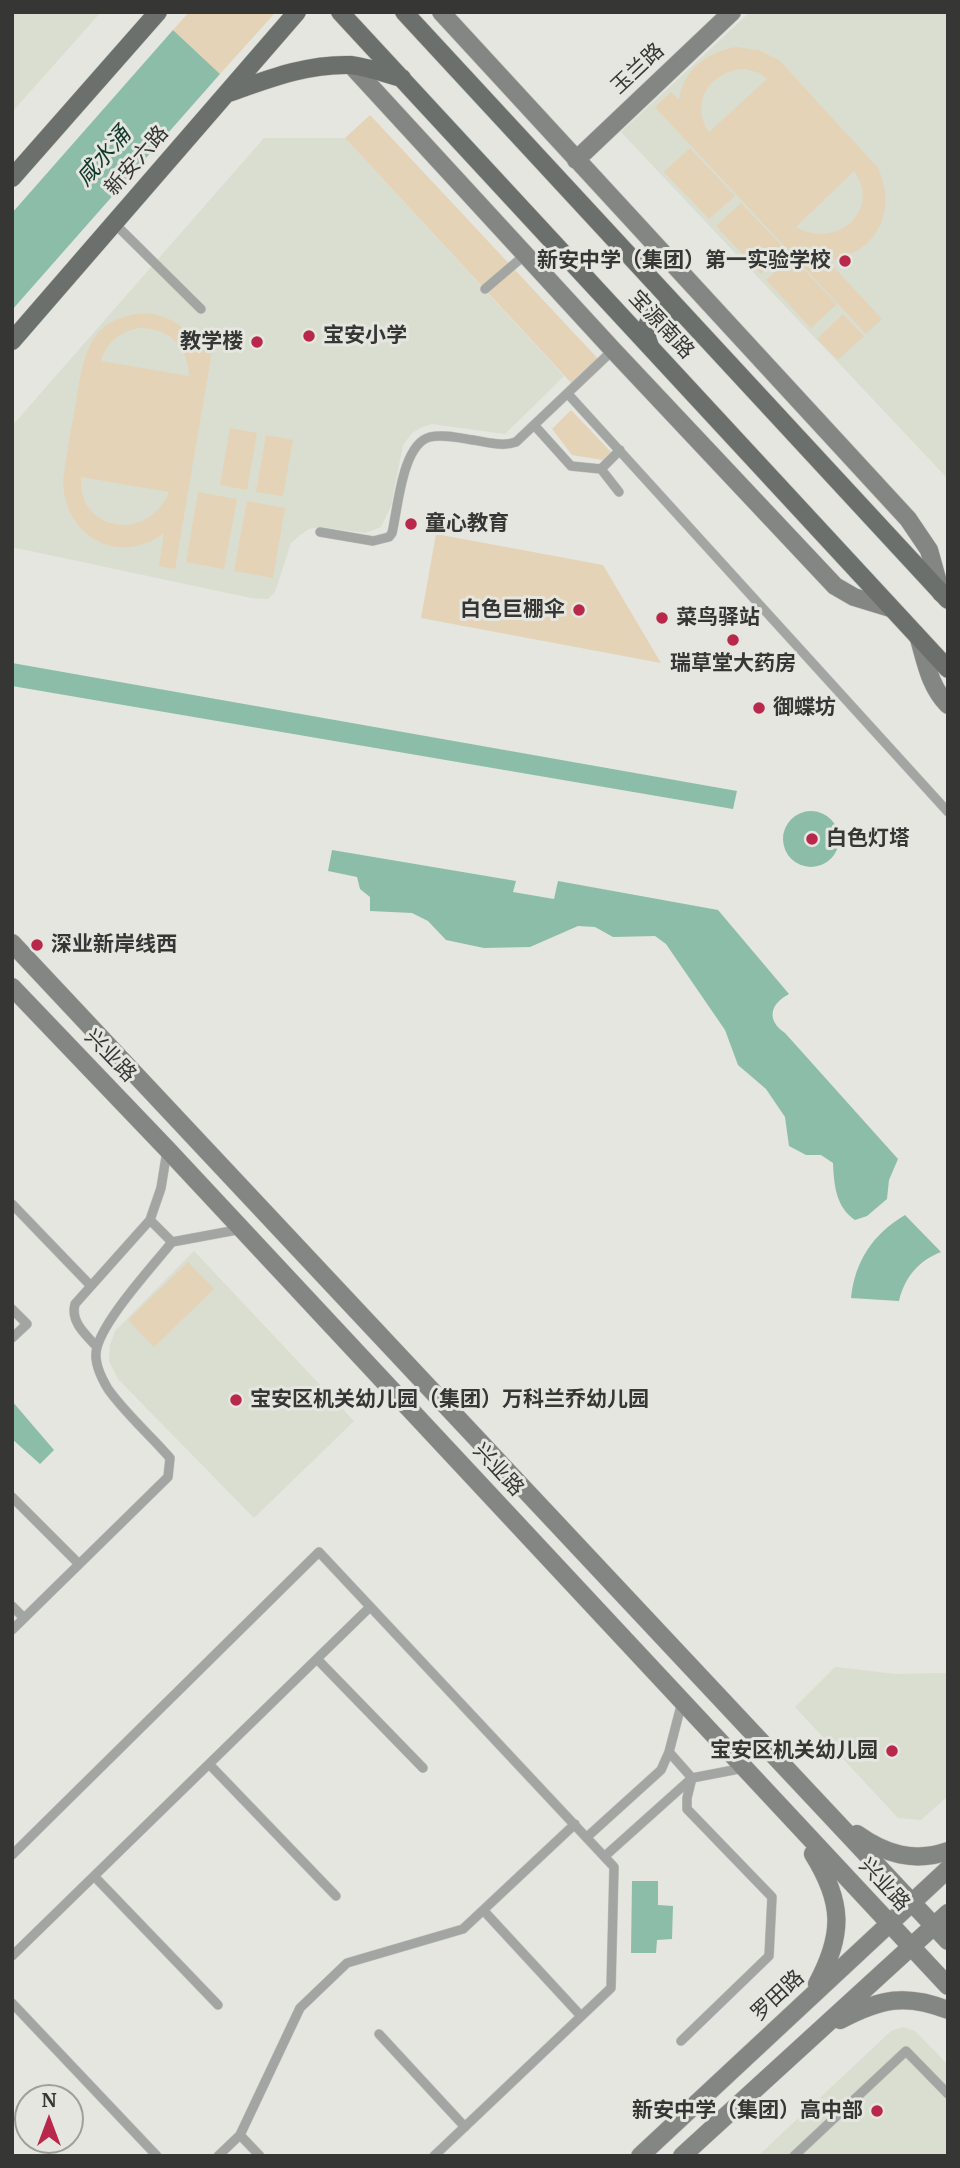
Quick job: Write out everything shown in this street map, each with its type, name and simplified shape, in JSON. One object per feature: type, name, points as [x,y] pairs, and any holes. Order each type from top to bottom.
[{"type":"main road","points":[[12,178],[148,20],[158,12]]},
{"type":"main road","name":"新安六路","points":[[12,341],[297,12]]},
{"type":"main road","name":"宝源南路","points":[[340,12],[948,669]]},
{"type":"main road","name":"宝源南路","points":[[404,12],[945,596]]},
{"type":"main road","points":[[420,12],[435,46]]},
{"type":"main road","points":[[441,12],[908,519],[929,550],[945,596]]},
{"type":"main road","name":"玉兰路","points":[[576,160],[732,12]]},
{"type":"main road","points":[[226,94],[293,71],[320,66],[351,65],[403,78]]},
{"type":"main road","points":[[351,65],[835,586],[854,597],[890,608]]},
{"type":"main road","points":[[650,346],[646,332],[650,319],[655,314],[669,310],[686,318]]},
{"type":"main road","points":[[919,639],[932,683],[948,705]]},
{"type":"main road","name":"兴业路","points":[[12,943],[948,1941]]},
{"type":"main road","name":"兴业路","points":[[12,987],[242,1229],[948,1986]]},
{"type":"main road","points":[[142,1123],[139,1111],[144,1103],[153,1100],[162,1103]]},
{"type":"main road","points":[[822,1806],[865,1840],[895,1855],[927,1857],[948,1851]]},
{"type":"main road","points":[[796,1823],[829,1883],[836,1904],[837,1926],[832,1952],[825,1969],[798,2009]]},
{"type":"main road","name":"罗田路","points":[[640,2156],[948,1869]]},
{"type":"main road","points":[[682,2156],[948,1913]]},
{"type":"main road","points":[[819,2031],[864,2007],[892,2000],[918,2000],[948,2010]]},
{"type":"lane","points":[[114,223],[201,309]]},
{"type":"lane","points":[[485,289],[526,254]]},
{"type":"lane","points":[[320,532],[373,541],[389,537],[407,463],[414,446],[438,436],[509,444],[535,426],[613,350]]},
{"type":"lane","points":[[568,394],[948,812]]},
{"type":"lane","points":[[535,426],[571,466],[601,469],[619,492]]},
{"type":"lane","points":[[601,469],[620,450]]},
{"type":"lane","points":[[97,1347],[74,1317],[75,1304],[150,1220],[161,1188],[167,1149]]},
{"type":"lane","points":[[12,1204],[90,1285]]},
{"type":"lane","points":[[150,1220],[172,1242]]},
{"type":"lane","points":[[12,1630],[168,1477],[170,1458],[108,1389],[99,1370],[97,1347],[108,1324],[172,1242],[242,1229]]},
{"type":"lane","points":[[12,1309],[27,1324],[12,1338]]},
{"type":"lane","points":[[12,1497],[79,1564]]},
{"type":"lane","points":[[12,1855],[319,1552],[614,1867],[611,1988],[434,2156]]},
{"type":"lane","points":[[12,1606],[24,1618]]},
{"type":"lane","points":[[12,1956],[370,1607]]},
{"type":"lane","points":[[317,1658],[423,1768]]},
{"type":"lane","points":[[587,1837],[662,1770],[682,1701]]},
{"type":"lane","points":[[669,1752],[692,1778]]},
{"type":"lane","points":[[209,1764],[336,1896]]},
{"type":"lane","points":[[605,1856],[692,1778],[745,1768]]},
{"type":"lane","points":[[681,2041],[769,1956],[772,1897],[687,1809],[692,1778]]},
{"type":"lane","points":[[218,2156],[240,2135],[300,2008],[347,1963],[463,1928],[575,1824]]},
{"type":"lane","points":[[94,1876],[218,2005]]},
{"type":"lane","points":[[484,1910],[582,2016]]},
{"type":"lane","points":[[12,2003],[157,2156]]},
{"type":"lane","points":[[379,2034],[465,2127]]},
{"type":"lane","points":[[794,2156],[906,2051],[948,2094]]},
{"type":"lane","points":[[240,2135],[260,2156]]},
{"type":"shaded area","points":[[12,12],[101,12],[12,112]]},
{"type":"shaded area","points":[[189,12],[274,14],[220,74],[173,30]]},
{"type":"shaded area","name":"新安中学（集团）第一实验学校","points":[[750,12],[948,12],[948,479],[621,132]]},
{"type":"shaded area","points":[[736,47],[759,50],[780,61],[878,168],[884,185],[885,200],[884,215],[879,228],[859,249],[845,257],[828,261],[882,319],[866,334],[655,107],[671,92],[679,100],[681,89],[691,71],[706,58]],"holes":[[[745,69],[759,73],[767,79],[709,132],[701,110],[707,90],[713,81],[722,75]],[[854,171],[861,186],[862,200],[859,212],[850,223],[826,234],[811,233],[796,227]]]},
{"type":"shaded area","points":[[370,115],[601,362],[575,387],[345,138]]},
{"type":"shaded area","name":"宝安小学","points":[[264,138],[345,138],[564,376],[505,434],[432,424],[412,433],[403,445],[391,506],[381,527],[365,533],[322,527],[309,529],[291,543],[275,592],[268,599],[251,598],[12,547],[12,426]]},
{"type":"shaded area","points":[[690,148],[735,196],[709,219],[664,172]]},
{"type":"shaded area","points":[[741,203],[786,250],[761,274],[716,226]]},
{"type":"shaded area","points":[[792,257],[837,304],[811,328],[766,280]]},
{"type":"shaded area","points":[[148,313],[164,317],[184,329],[200,349],[212,351],[175,569],[159,566],[164,533],[146,543],[128,547],[111,546],[96,540],[83,530],[72,516],[65,499],[63,479],[86,354],[101,330],[113,321]],"holes":[[[139,328],[159,331],[175,341],[185,356],[189,376],[101,361],[106,348],[115,339]],[[81,477],[169,492],[159,508],[145,519],[130,524],[115,524],[101,519],[90,509],[83,495]]]},
{"type":"shaded area","points":[[843,314],[864,336],[838,360],[817,339]]},
{"type":"shaded area","points":[[571,410],[611,452],[603,460],[572,455],[552,429]]},
{"type":"shaded area","points":[[230,428],[257,433],[247,490],[220,485]]},
{"type":"shaded area","points":[[266,435],[293,440],[283,496],[256,492]]},
{"type":"shaded area","points":[[198,492],[237,499],[224,569],[186,562]]},
{"type":"shaded area","points":[[247,501],[285,508],[273,578],[234,571]]},
{"type":"shaded area","points":[[436,534],[603,565],[661,663],[421,618]]},
{"type":"shaded area","name":"宝安区机关幼儿园（集团）万科兰乔幼儿园","points":[[194,1251],[354,1421],[254,1518],[118,1379],[109,1361],[110,1345],[115,1331]]},
{"type":"shaded area","points":[[188,1262],[214,1289],[154,1347],[128,1320]]},
{"type":"shaded area","name":"宝安区机关幼儿园","points":[[835,1667],[896,1674],[948,1673],[948,1796],[921,1820],[898,1818],[795,1707]]},
{"type":"shaded area","name":"新安中学（集团）高中部","points":[[903,2027],[915,2031],[948,2065],[948,2156],[758,2156],[891,2031]]},
{"type":"water","name":"咸水涌","points":[[173,30],[220,74],[12,310],[12,213]]},
{"type":"water","points":[[12,663],[737,791],[733,809],[12,686]]},
{"type":"water","points":[[806,811],[816,811],[831,819],[837,828],[837,850],[831,859],[816,867],[806,867],[788,855],[783,844],[783,834],[795,816]]},
{"type":"water","points":[[332,850],[516,881],[513,892],[554,899],[558,881],[718,910],[789,994],[774,1007],[775,1023],[898,1159],[889,1180],[887,1199],[867,1216],[855,1220],[849,1215],[837,1195],[833,1163],[821,1155],[806,1155],[789,1146],[785,1117],[766,1089],[738,1065],[725,1030],[666,944],[655,936],[613,937],[595,927],[578,926],[530,947],[484,948],[446,940],[428,921],[412,913],[370,911],[370,897],[360,889],[357,877],[328,871]]},
{"type":"water","points":[[905,1215],[941,1252],[919,1265],[905,1284],[899,1301],[851,1298],[861,1260],[867,1250],[884,1231]]},
{"type":"water","points":[[12,1401],[54,1450],[40,1464],[12,1439]]},
{"type":"water","points":[[632,1881],[658,1881],[658,1905],[673,1906],[672,1939],[657,1940],[656,1953],[631,1953]]},
{"type":"place","name":"新安中学（集团）第一实验学校","points":[[845,261]]},
{"type":"place","name":"宝安小学","points":[[309,336]]},
{"type":"place","name":"教学楼","points":[[257,342]]},
{"type":"place","name":"童心教育","points":[[411,524]]},
{"type":"place","name":"白色巨棚伞","points":[[579,610]]},
{"type":"place","name":"菜鸟驿站","points":[[662,618]]},
{"type":"place","name":"瑞草堂大药房","points":[[733,640]]},
{"type":"place","name":"御蝶坊","points":[[759,708]]},
{"type":"place","name":"白色灯塔","points":[[812,839]]},
{"type":"place","name":"深业新岸线西","points":[[37,945]]},
{"type":"place","name":"宝安区机关幼儿园（集团）万科兰乔幼儿园","points":[[236,1400]]},
{"type":"place","name":"宝安区机关幼儿园","points":[[892,1751]]},
{"type":"place","name":"新安中学（集团）高中部","points":[[877,2111]]}]
